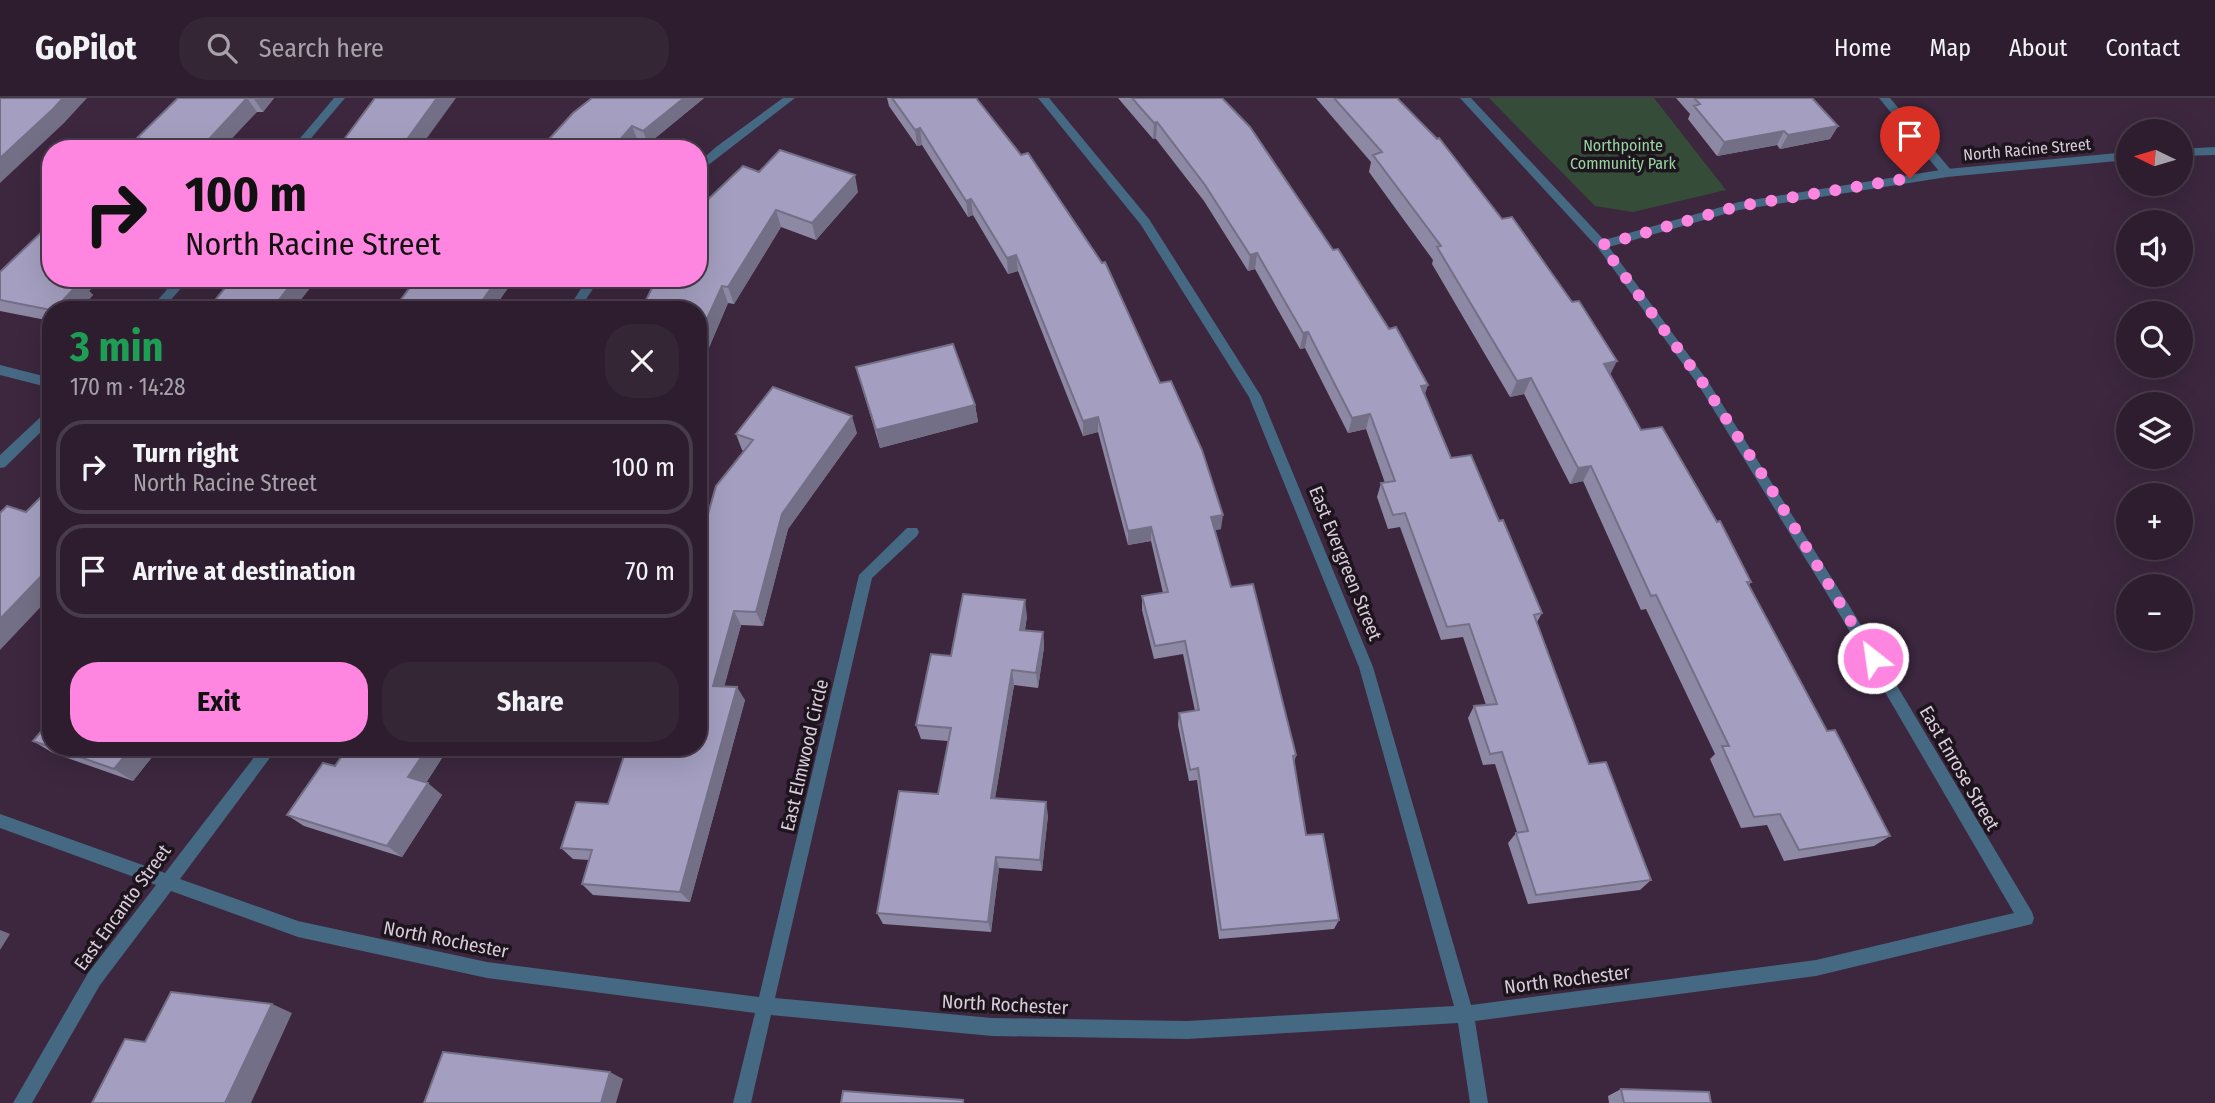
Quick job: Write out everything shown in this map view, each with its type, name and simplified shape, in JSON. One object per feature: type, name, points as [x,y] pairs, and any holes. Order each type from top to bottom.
[{"type":"street","points":[[304,140],[340,98]]},
{"type":"street","points":[[707,161],[790,98]]},
{"type":"street","name":"East Evergreen Street","points":[[1043,98],[1145,222],[1255,396],[1366,667],[1465,1013],[1479,1103]]},
{"type":"street","name":"East Enrose Street","points":[[1465,98],[1602,245],[1703,383],[1767,482],[2026,918]]},
{"type":"street","points":[[1884,98],[1947,173]]},
{"type":"street","points":[[2193,152],[2215,151]]},
{"type":"street","name":"North Racine Street","points":[[1602,245],[1739,206],[1947,173],[2116,157]]},
{"type":"street","points":[[163,301],[176,287]]},
{"type":"street","points":[[0,370],[42,381]]},
{"type":"street","points":[[0,463],[42,423]]},
{"type":"street","name":"East Elmwood Circle","points":[[742,1103],[866,575],[912,532]]},
{"type":"street","name":"East Encanto Street","points":[[22,1103],[94,979],[164,883],[264,756]]},
{"type":"street","name":"North Rochester","points":[[0,821],[164,883],[298,929],[487,970],[765,1006],[992,1027],[1187,1030],[1465,1013],[1816,968],[2026,918]]},
{"type":"green space","name":"Northpointe Community Park","points":[[1489,98],[1654,98],[1726,190],[1633,212],[1595,206]]},
{"type":"building","points":[[0,98],[63,98],[0,158]]},
{"type":"building","points":[[178,98],[247,98],[208,140],[137,138]]},
{"type":"building","points":[[375,98],[437,98],[407,140],[344,140]]},
{"type":"building","points":[[592,98],[684,98],[643,131],[632,126],[620,140],[548,140],[573,113]]},
{"type":"building","points":[[892,98],[976,98],[1021,155],[1028,153],[1102,263],[1105,262],[1160,383],[1171,381],[1202,450],[1223,515],[1211,517],[1231,587],[1253,584],[1296,755],[1293,756],[1306,835],[1323,834],[1339,920],[1221,930],[1198,768],[1190,770],[1179,713],[1199,710],[1185,641],[1155,646],[1142,596],[1168,592],[1151,527],[1128,531],[1098,417],[1083,421],[1016,255],[1007,258],[971,199],[966,201],[920,128],[915,130]]},
{"type":"building","points":[[1132,98],[1222,98],[1250,127],[1333,250],[1338,249],[1389,329],[1396,327],[1428,385],[1421,386],[1451,458],[1471,455],[1499,521],[1503,520],[1542,613],[1534,615],[1589,764],[1606,762],[1651,880],[1536,895],[1516,833],[1528,831],[1502,752],[1490,754],[1474,706],[1497,704],[1469,624],[1447,627],[1405,513],[1393,515],[1381,483],[1395,481],[1370,414],[1352,418],[1308,332],[1303,333],[1257,253],[1250,255],[1205,185],[1157,122],[1154,123]]},
{"type":"building","points":[[1334,98],[1397,98],[1437,139],[1439,138],[1502,219],[1512,217],[1572,302],[1579,301],[1617,361],[1604,364],[1641,430],[1662,427],[1717,522],[1720,521],[1751,582],[1747,582],[1827,731],[1835,730],[1890,836],[1799,850],[1780,814],[1754,817],[1722,746],[1729,746],[1656,595],[1651,596],[1591,466],[1578,468],[1531,378],[1517,381],[1437,247],[1441,246],[1373,155],[1382,152]]},
{"type":"building","points":[[1694,98],[1812,98],[1838,126],[1788,135],[1784,131],[1724,142],[1694,106],[1700,104]]},
{"type":"building","points":[[780,150],[855,175],[812,223],[776,210],[728,287],[722,286],[707,318],[707,301],[646,301],[652,287],[707,287],[707,200],[743,166],[759,172]]},
{"type":"building","points":[[42,232],[42,287],[75,287],[62,301],[42,301],[42,308],[0,300],[0,272]]},
{"type":"building","points":[[226,287],[289,287],[278,301],[214,301]]},
{"type":"building","points":[[410,287],[492,287],[482,301],[400,301]]},
{"type":"building","points":[[953,344],[975,405],[876,430],[856,367]]},
{"type":"building","points":[[773,387],[852,416],[782,514],[756,612],[734,611],[713,686],[737,687],[680,892],[582,884],[592,850],[561,848],[576,802],[608,804],[624,756],[707,756],[707,518],[716,486],[753,440],[736,434]]},
{"type":"building","points":[[42,496],[42,575],[0,619],[0,513],[7,506],[26,512]]},
{"type":"building","points":[[963,594],[1025,600],[1020,630],[1043,632],[1036,673],[1012,670],[991,798],[1046,802],[1040,860],[996,857],[988,922],[877,913],[899,791],[938,794],[951,728],[916,725],[931,654],[951,656]]},
{"type":"building","points":[[42,730],[42,744],[33,741]]},
{"type":"building","points":[[77,756],[125,756],[114,769]]},
{"type":"building","points":[[342,756],[422,756],[408,777],[428,783],[387,846],[287,815],[323,763],[335,766]]},
{"type":"building","points":[[171,992],[272,1004],[225,1103],[92,1103],[125,1039],[145,1042]]},
{"type":"building","points":[[443,1052],[610,1072],[601,1103],[424,1103]]},
{"type":"building","points":[[1621,1089],[1709,1092],[1711,1103],[1624,1103]]},
{"type":"building","points":[[843,1091],[963,1100],[963,1103],[841,1103]]},
{"type":"route","points":[[1873,658],[1767,482],[1703,383],[1602,245],[1739,206],[1910,178]]}]
